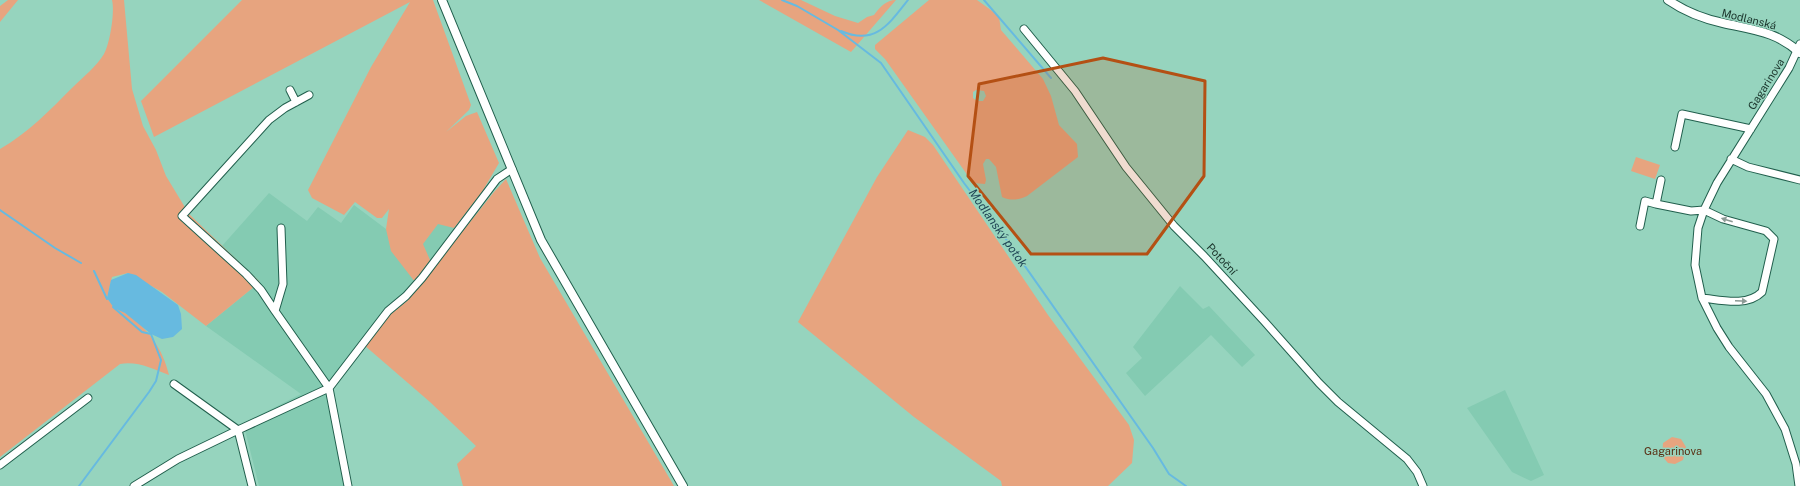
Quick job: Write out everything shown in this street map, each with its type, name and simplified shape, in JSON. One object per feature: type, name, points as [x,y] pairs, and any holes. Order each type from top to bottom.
[{"type":"street","points":[[442,0],[464,58],[535,226],[548,253],[683,486]]},
{"type":"street","name":"Modlanská","points":[[1668,0],[1685,10],[1710,20],[1770,34],[1799,49]]},
{"type":"street","name":"Potoční","points":[[1024,29],[1075,91],[1126,167],[1174,226],[1224,278],[1332,396],[1407,459],[1417,472],[1423,486]]},
{"type":"street","name":"Gagarinova","points":[[1798,486],[1796,464],[1790,442],[1777,412],[1757,382],[1729,347],[1702,298],[1695,265],[1698,228],[1704,210],[1717,183],[1792,63],[1799,49]]},
{"type":"street","points":[[290,90],[296,102]]},
{"type":"street","points":[[309,95],[285,108],[269,120],[182,216],[246,274],[261,290],[329,388],[348,486]]},
{"type":"street","points":[[1675,148],[1682,114],[1751,129]]},
{"type":"street","points":[[1731,159],[1748,167],[1800,180]]},
{"type":"street","points":[[134,486],[178,459],[329,388],[388,312],[406,296],[422,278],[497,179],[512,169]]},
{"type":"street","points":[[1656,204],[1661,180]]},
{"type":"street","points":[[1640,226],[1645,201],[1691,212],[1704,210],[1723,219],[1766,231],[1774,239],[1762,292],[1756,298],[1748,301],[1702,298]]},
{"type":"street","points":[[275,311],[283,284],[281,228]]},
{"type":"street","points":[[174,384],[238,430],[252,486]]},
{"type":"street","points":[[0,465],[88,398]]},
{"type":"highlighted area","points":[[1103,58],[1205,81],[1204,176],[1147,254],[1031,254],[968,176],[979,84]]},
{"type":"shaded area","points":[[269,193],[307,221],[318,207],[341,223],[354,205],[394,235],[418,203],[454,228],[463,232],[407,301],[391,314],[364,345],[334,386],[332,393],[352,486],[259,486],[245,430],[238,426],[301,394],[206,326],[260,282],[222,246]]},
{"type":"shaded area","points":[[1180,286],[1203,309],[1209,306],[1255,355],[1242,367],[1211,335],[1145,396],[1126,373],[1142,358],[1133,347]]},
{"type":"shaded area","points":[[1505,390],[1544,475],[1531,481],[1512,472],[1467,408]]},
{"type":"green space","points":[[8,0],[18,0],[0,22],[0,6]]},
{"type":"green space","points":[[112,0],[124,0],[132,89],[143,126],[156,150],[166,176],[189,214],[260,282],[206,326],[162,292],[128,273],[112,277],[107,298],[117,309],[141,325],[147,332],[159,348],[169,375],[139,365],[127,363],[120,364],[0,457],[0,149],[20,136],[38,121],[101,59],[110,35],[113,12]]},
{"type":"green space","points":[[242,0],[433,0],[471,105],[469,110],[446,132],[466,116],[477,112],[499,163],[482,192],[454,228],[438,224],[423,244],[430,260],[415,282],[391,251],[386,229],[389,209],[382,218],[377,218],[355,202],[344,215],[312,198],[308,190],[371,67],[410,2],[154,137],[141,101]]},
{"type":"green space","points":[[759,0],[801,0],[835,16],[858,23],[867,17],[874,15],[886,3],[896,0],[851,52]]},
{"type":"green space","points":[[929,0],[977,0],[999,17],[1001,30],[1043,79],[1051,96],[1059,125],[1077,144],[1078,157],[1027,196],[1014,200],[1002,197],[996,167],[989,159],[986,159],[983,164],[986,180],[985,184],[973,183],[885,59],[875,49],[875,45]],"holes":[[[976,90],[984,91],[986,96],[983,101],[977,101],[973,98],[973,92]]]},
{"type":"green space","points":[[908,130],[925,137],[933,145],[1048,315],[1129,425],[1134,440],[1132,463],[1108,486],[1002,486],[1001,481],[914,417],[798,322],[877,177]]},
{"type":"green space","points":[[1636,157],[1660,165],[1655,179],[1631,171]]},
{"type":"green space","points":[[506,179],[540,258],[674,486],[463,486],[457,464],[476,446],[430,402],[364,345],[391,314],[407,301]]},
{"type":"green space","name":"Gagarinova","points":[[1672,437],[1681,439],[1686,447],[1683,460],[1675,464],[1668,463],[1662,456],[1663,443]]},
{"type":"water","points":[[128,273],[136,275],[178,305],[181,314],[182,329],[173,337],[162,339],[151,334],[125,313],[114,308],[107,298],[111,280]]},
{"type":"waterway","name":"Modlanský potok","points":[[782,0],[797,6],[838,30],[881,63],[964,183],[996,225],[1153,448],[1169,474],[1186,486]]},
{"type":"waterway","points":[[841,31],[853,35],[863,36],[872,34],[887,24],[908,0]]},
{"type":"waterway","points":[[984,0],[1051,78]]},
{"type":"waterway","points":[[0,210],[55,248],[81,263]]},
{"type":"waterway","points":[[94,271],[107,299]]},
{"type":"waterway","points":[[79,486],[149,392],[156,381],[161,360],[151,334],[142,332],[113,307]]}]
